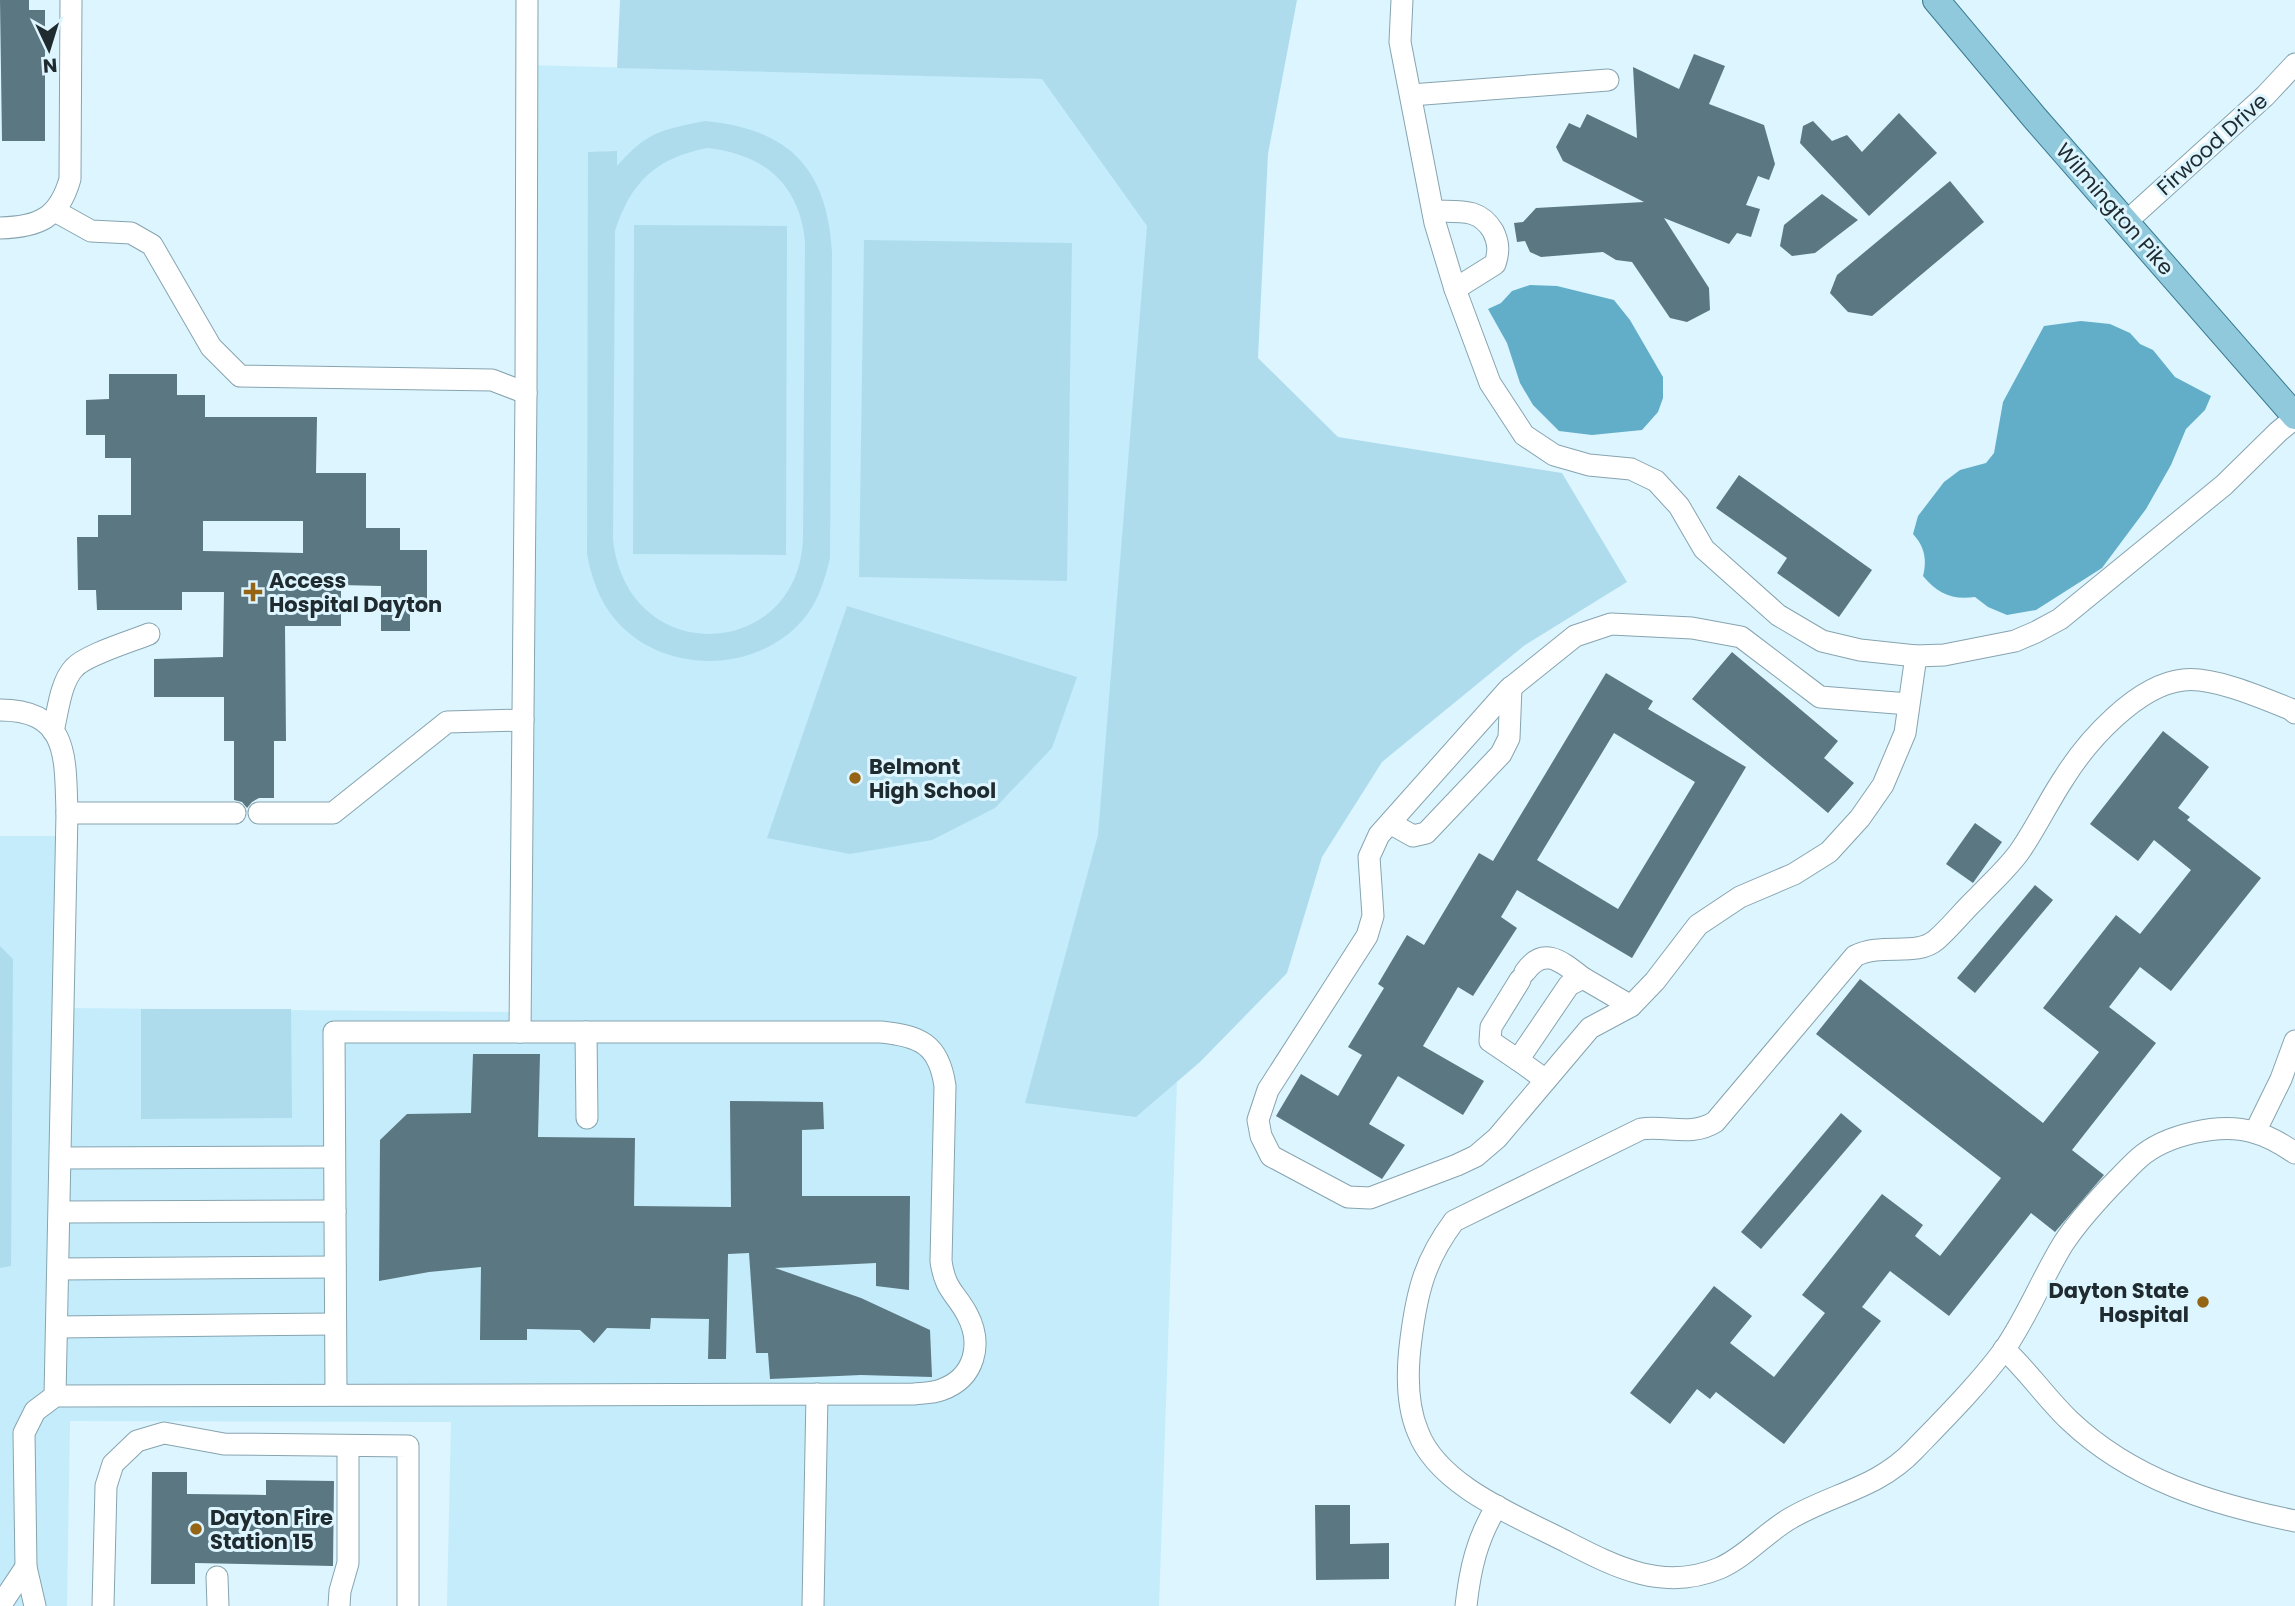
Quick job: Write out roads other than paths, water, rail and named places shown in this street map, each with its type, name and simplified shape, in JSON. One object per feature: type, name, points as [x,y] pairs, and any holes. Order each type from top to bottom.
[{"type":"main road","name":"Wilmington Pike","points":[[1942,2],[2126,222],[2295,417]]},
{"type":"street","points":[[0,228],[23,227],[41,221],[55,211],[66,195],[70,179],[71,0]]},
{"type":"street","points":[[520,1032],[527,0]]},
{"type":"street","points":[[1402,0],[1401,42],[1433,211],[1455,289],[1490,383],[1524,435],[1554,455],[1589,465],[1632,469],[1656,481],[1679,506],[1704,549],[1778,615],[1822,641],[1860,650],[1916,656],[1944,655],[2015,640],[2036,632],[2060,619],[2224,485],[2295,417]]},
{"type":"street","name":"Firwood Drive","points":[[2126,222],[2265,96],[2295,64]]},
{"type":"street","points":[[1410,95],[1608,80]]},
{"type":"street","points":[[55,211],[91,231],[131,233],[152,246],[211,347],[240,376],[492,380],[526,393]]},
{"type":"street","points":[[1433,211],[1470,212],[1485,219],[1498,241],[1496,264],[1455,289]]},
{"type":"street","points":[[1909,704],[1820,696],[1741,637],[1692,628],[1611,624],[1575,636],[1511,687],[1379,835],[1369,856],[1373,916],[1367,936],[1268,1090],[1258,1121],[1261,1136],[1271,1156],[1348,1197],[1370,1198],[1476,1156],[1496,1138],[1590,1028],[1631,1006],[1655,981],[1698,925],[1740,897],[1794,874],[1829,852],[1860,818],[1882,785],[1905,733],[1916,656]]},
{"type":"street","points":[[54,731],[65,686],[73,668],[86,659],[149,634]]},
{"type":"street","points":[[2295,713],[2250,693],[2185,679],[2167,683],[2140,698],[2113,719],[2090,744],[2065,776],[2020,851],[1935,940],[1913,949],[1868,949],[1855,956],[1715,1122],[1691,1131],[1657,1127],[1641,1129],[1454,1221],[1424,1270],[1415,1307],[1409,1384],[1411,1410],[1418,1434],[1429,1452],[1454,1478],[1497,1506],[1617,1567],[1640,1575],[1662,1577],[1692,1575],[1718,1569],[1736,1559],[1787,1520],[1816,1504],[1855,1491],[1881,1478],[1911,1454],[2004,1349],[2066,1240],[2100,1198],[2140,1157],[2158,1145],[2181,1136],[2240,1129],[2277,1141],[2295,1153]]},
{"type":"street","points":[[1390,823],[1413,836],[1426,833],[1501,754],[1509,738],[1511,687]]},
{"type":"street","points":[[0,710],[29,713],[41,719],[54,731],[64,754],[67,813],[55,1396]]},
{"type":"street","points":[[259,813],[333,813],[447,722],[523,720]]},
{"type":"street","points":[[67,813],[234,813]]},
{"type":"street","points":[[1546,1080],[1490,1041],[1489,1036],[1491,1027],[1533,961],[1545,957],[1565,964],[1583,978],[1631,1006]]},
{"type":"street","points":[[1518,1060],[1569,985],[1583,978]]},
{"type":"street","points":[[35,1606],[26,1567],[24,1433],[35,1410],[55,1396],[914,1394],[941,1390],[961,1379],[973,1364],[976,1333],[966,1311],[943,1279],[941,1261],[945,1086],[942,1068],[933,1052],[921,1040],[904,1034],[881,1032],[334,1032],[336,1395]]},
{"type":"street","points":[[586,1032],[587,1118]]},
{"type":"street","points":[[2255,1132],[2281,1079],[2295,1041]]},
{"type":"street","points":[[61,1157],[334,1157]]},
{"type":"street","points":[[60,1212],[335,1211]]},
{"type":"street","points":[[59,1269],[335,1267]]},
{"type":"street","points":[[57,1327],[335,1324]]},
{"type":"street","points":[[2004,1349],[2021,1364],[2067,1418],[2094,1442],[2131,1467],[2169,1486],[2214,1502],[2295,1521]]},
{"type":"street","points":[[813,1606],[817,1394]]},
{"type":"street","points":[[103,1606],[106,1486],[113,1464],[137,1441],[164,1433],[224,1444],[408,1446],[408,1606]]},
{"type":"street","points":[[339,1606],[348,1552],[348,1446]]},
{"type":"street","points":[[1466,1606],[1470,1569],[1476,1546],[1497,1506]]},
{"type":"street","points":[[0,1606],[26,1567]]},
{"type":"street","points":[[217,1577],[218,1606]]},
{"type":"place","name":"Access Hospital Dayton","points":[[253,592]]},
{"type":"place","name":"Belmont High School","points":[[855,778]]},
{"type":"place","name":"Dayton State Hospital","points":[[2203,1302]]},
{"type":"place","name":"Dayton Fire Station 15","points":[[196,1529]]}]
